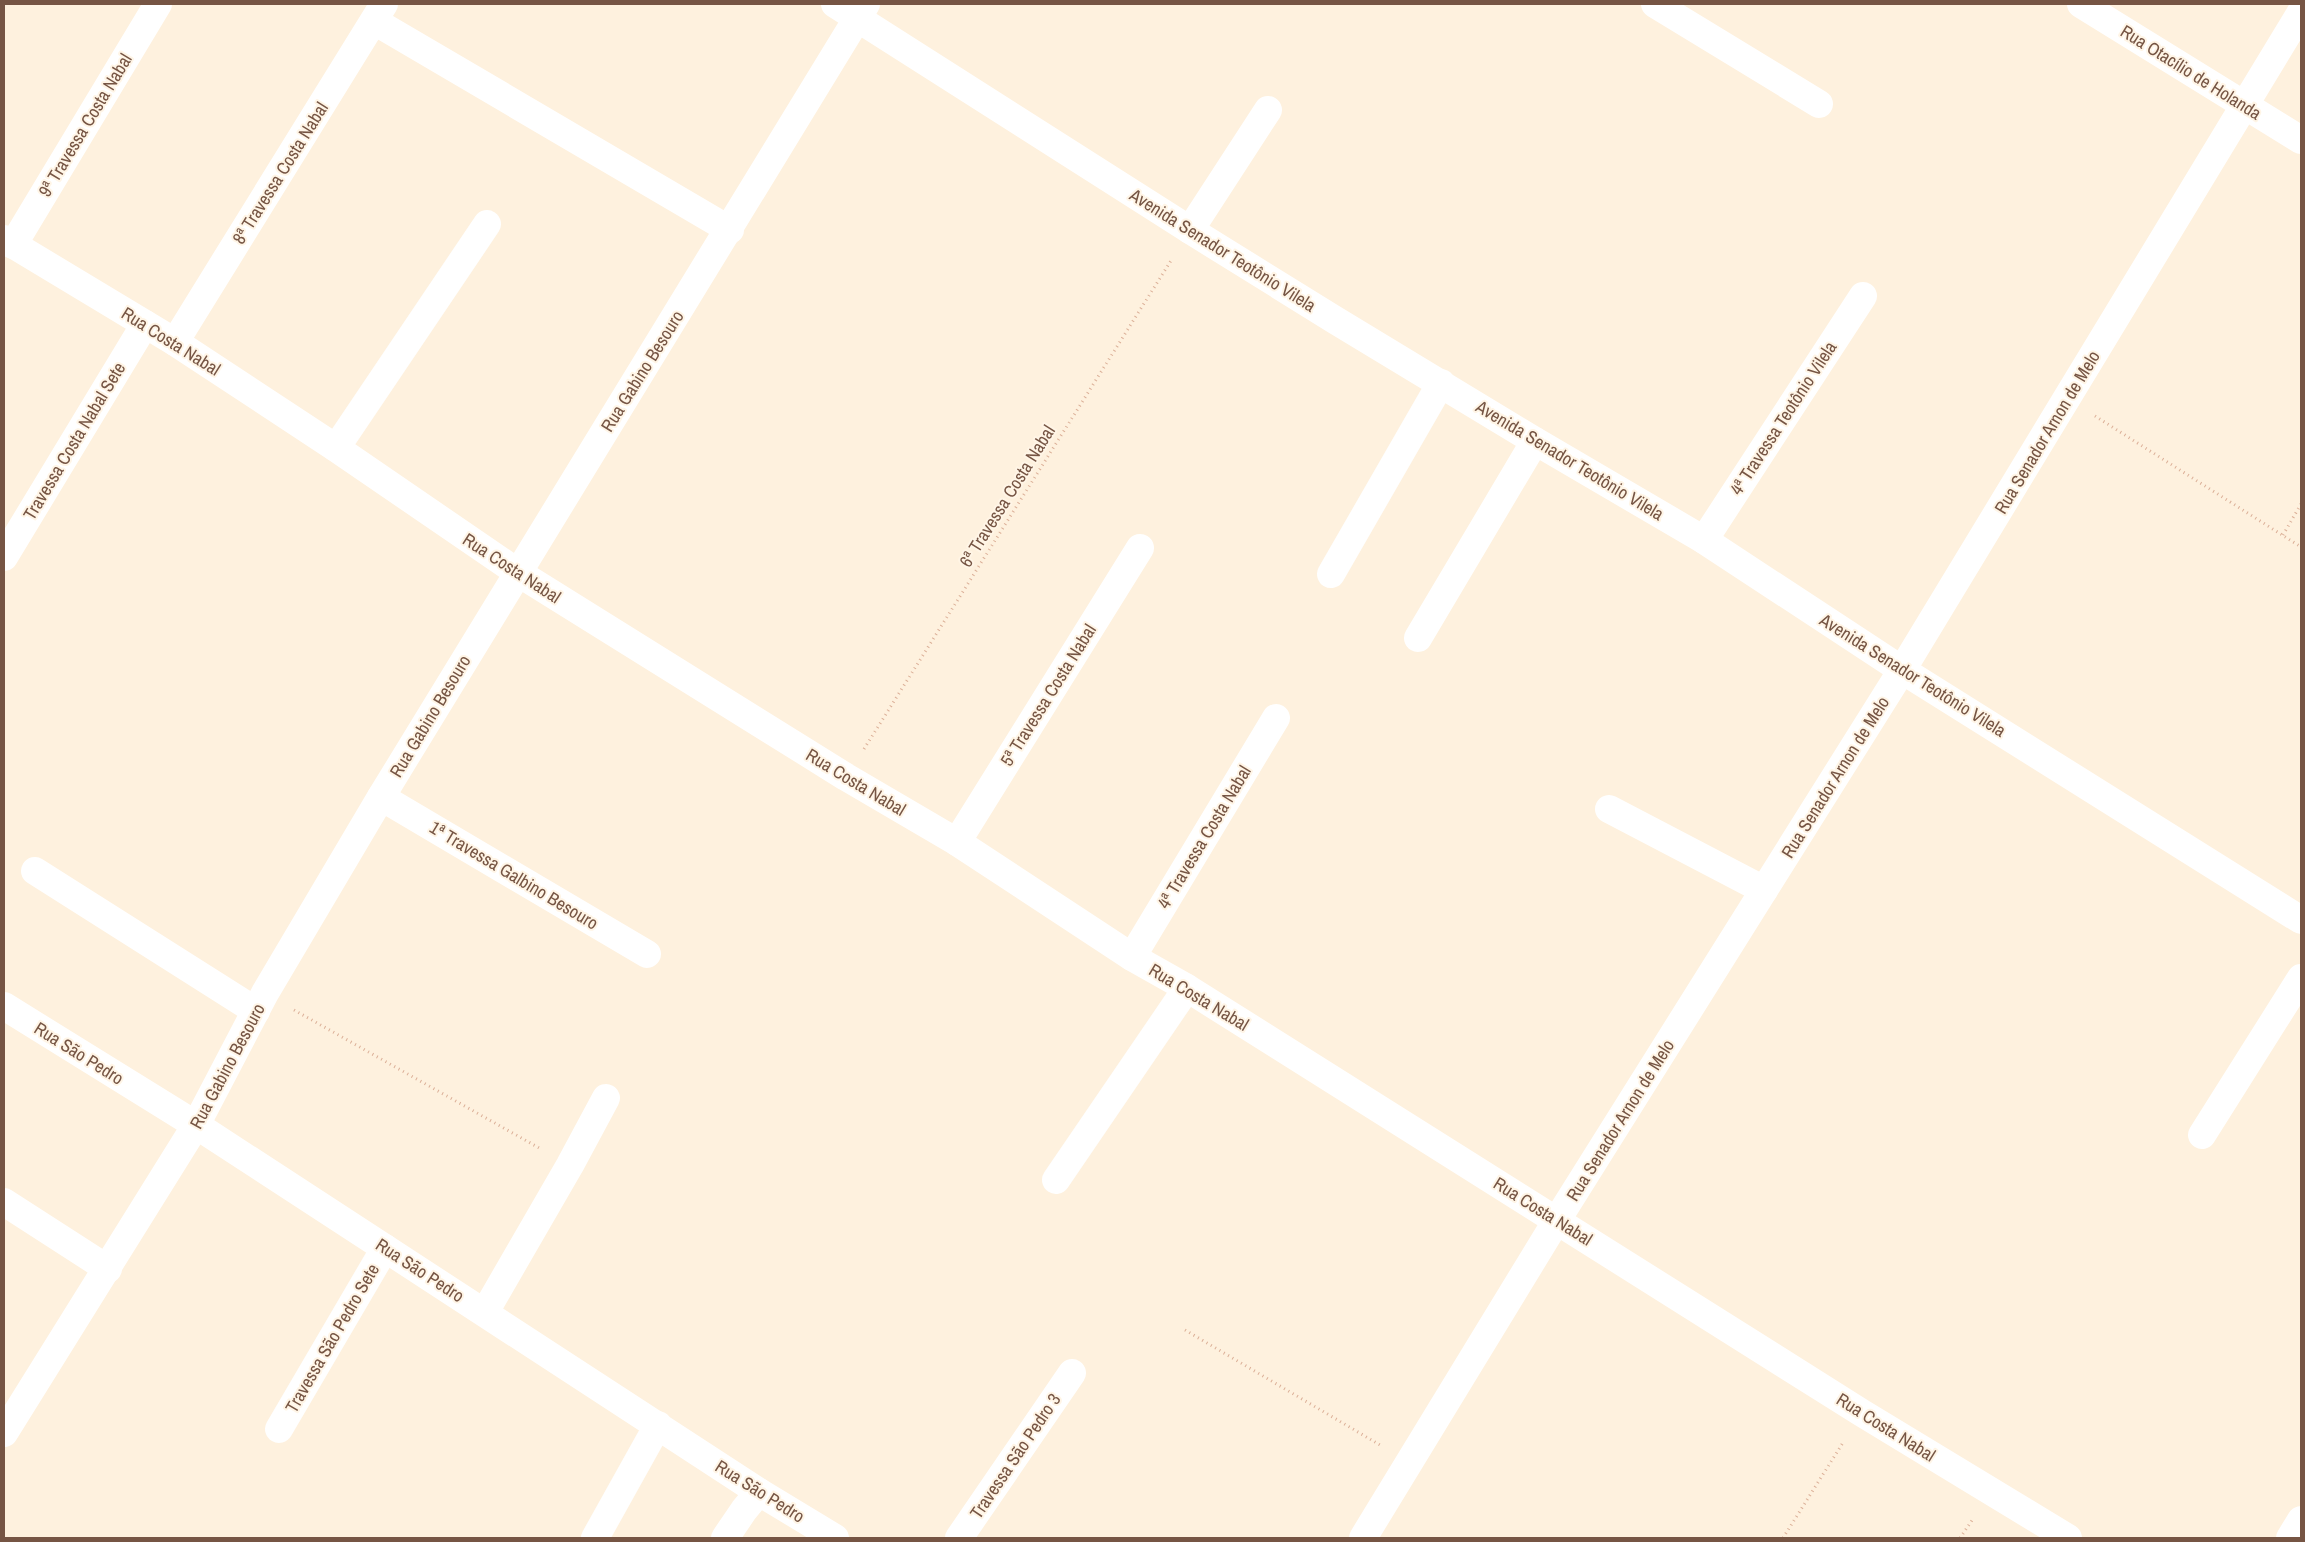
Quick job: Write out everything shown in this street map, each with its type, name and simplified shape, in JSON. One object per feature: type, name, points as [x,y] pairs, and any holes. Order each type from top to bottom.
[{"type":"street","name":"9ª Travessa Costa Nabal","points":[[8,242],[158,4]]},
{"type":"street","points":[[1655,4],[1819,104]]},
{"type":"street","name":"Rua Otacílio de Holanda","points":[[2081,4],[2301,140]]},
{"type":"street","name":"Rua Gabino Besouro","points":[[4,1433],[196,1125],[260,1002],[516,572],[730,230],[853,9]]},
{"type":"street","name":"Avenida Senador Teotônio Vilela","points":[[853,9],[1190,230],[1535,441],[1704,540],[1902,670],[2301,920]]},
{"type":"street","points":[[379,12],[730,230]]},
{"type":"street","name":"8ª Travessa Costa Nabal","points":[[175,342],[379,12]]},
{"type":"street","name":"Rua Senador Arnon de Melo","points":[[1363,1538],[1557,1220],[1902,670],[2301,12]]},
{"type":"street","points":[[1190,230],[1268,110]]},
{"type":"street","points":[[336,448],[487,224]]},
{"type":"street","name":"Rua Costa Nabal","points":[[8,242],[175,342],[336,448],[516,572],[846,777],[957,842],[1132,957],[1187,988],[1862,1413],[2068,1538]]},
{"type":"street","name":"4ª Travessa Teotônio Vilela","points":[[1704,540],[1863,296]]},
{"type":"street","name":"Travessa Costa Nabal Sete","points":[[4,557],[144,324]]},
{"type":"street","points":[[1332,574],[1441,383]]},
{"type":"street","points":[[1418,638],[1535,441]]},
{"type":"street","name":"5ª Travessa Costa Nabal","points":[[957,842],[1140,548]]},
{"type":"street","name":"4ª Travessa Costa Nabal","points":[[1132,957],[1276,718]]},
{"type":"street","name":"1ª Travessa Galbino Besouro","points":[[381,797],[647,954]]},
{"type":"street","points":[[1609,809],[1764,890]]},
{"type":"street","points":[[35,871],[260,1002]]},
{"type":"street","points":[[2202,1135],[2301,978]]},
{"type":"street","points":[[1056,1180],[1187,988]]},
{"type":"street","name":"Rua São Pedro","points":[[4,1006],[196,1125],[760,1492],[835,1538]]},
{"type":"street","points":[[485,1312],[570,1165],[606,1098]]},
{"type":"street","points":[[4,1202],[108,1269]]},
{"type":"street","name":"Travessa São Pedro Sete","points":[[279,1429],[385,1248]]},
{"type":"street","name":"Travessa São Pedro 3","points":[[959,1538],[1072,1373]]},
{"type":"street","points":[[595,1538],[658,1425]]},
{"type":"street","points":[[725,1538],[744,1510],[760,1492]]},
{"type":"street","points":[[2290,1538],[2301,1520]]},
{"type":"path","name":"6ª Travessa Costa Nabal","points":[[846,777],[1190,230]]},
{"type":"path","points":[[2067,398],[2301,547]]},
{"type":"path","points":[[2283,535],[2301,504]]},
{"type":"path","points":[[260,1002],[570,1165]]},
{"type":"path","points":[[1186,1330],[1409,1462]]},
{"type":"path","points":[[1783,1538],[1862,1413]]}]
